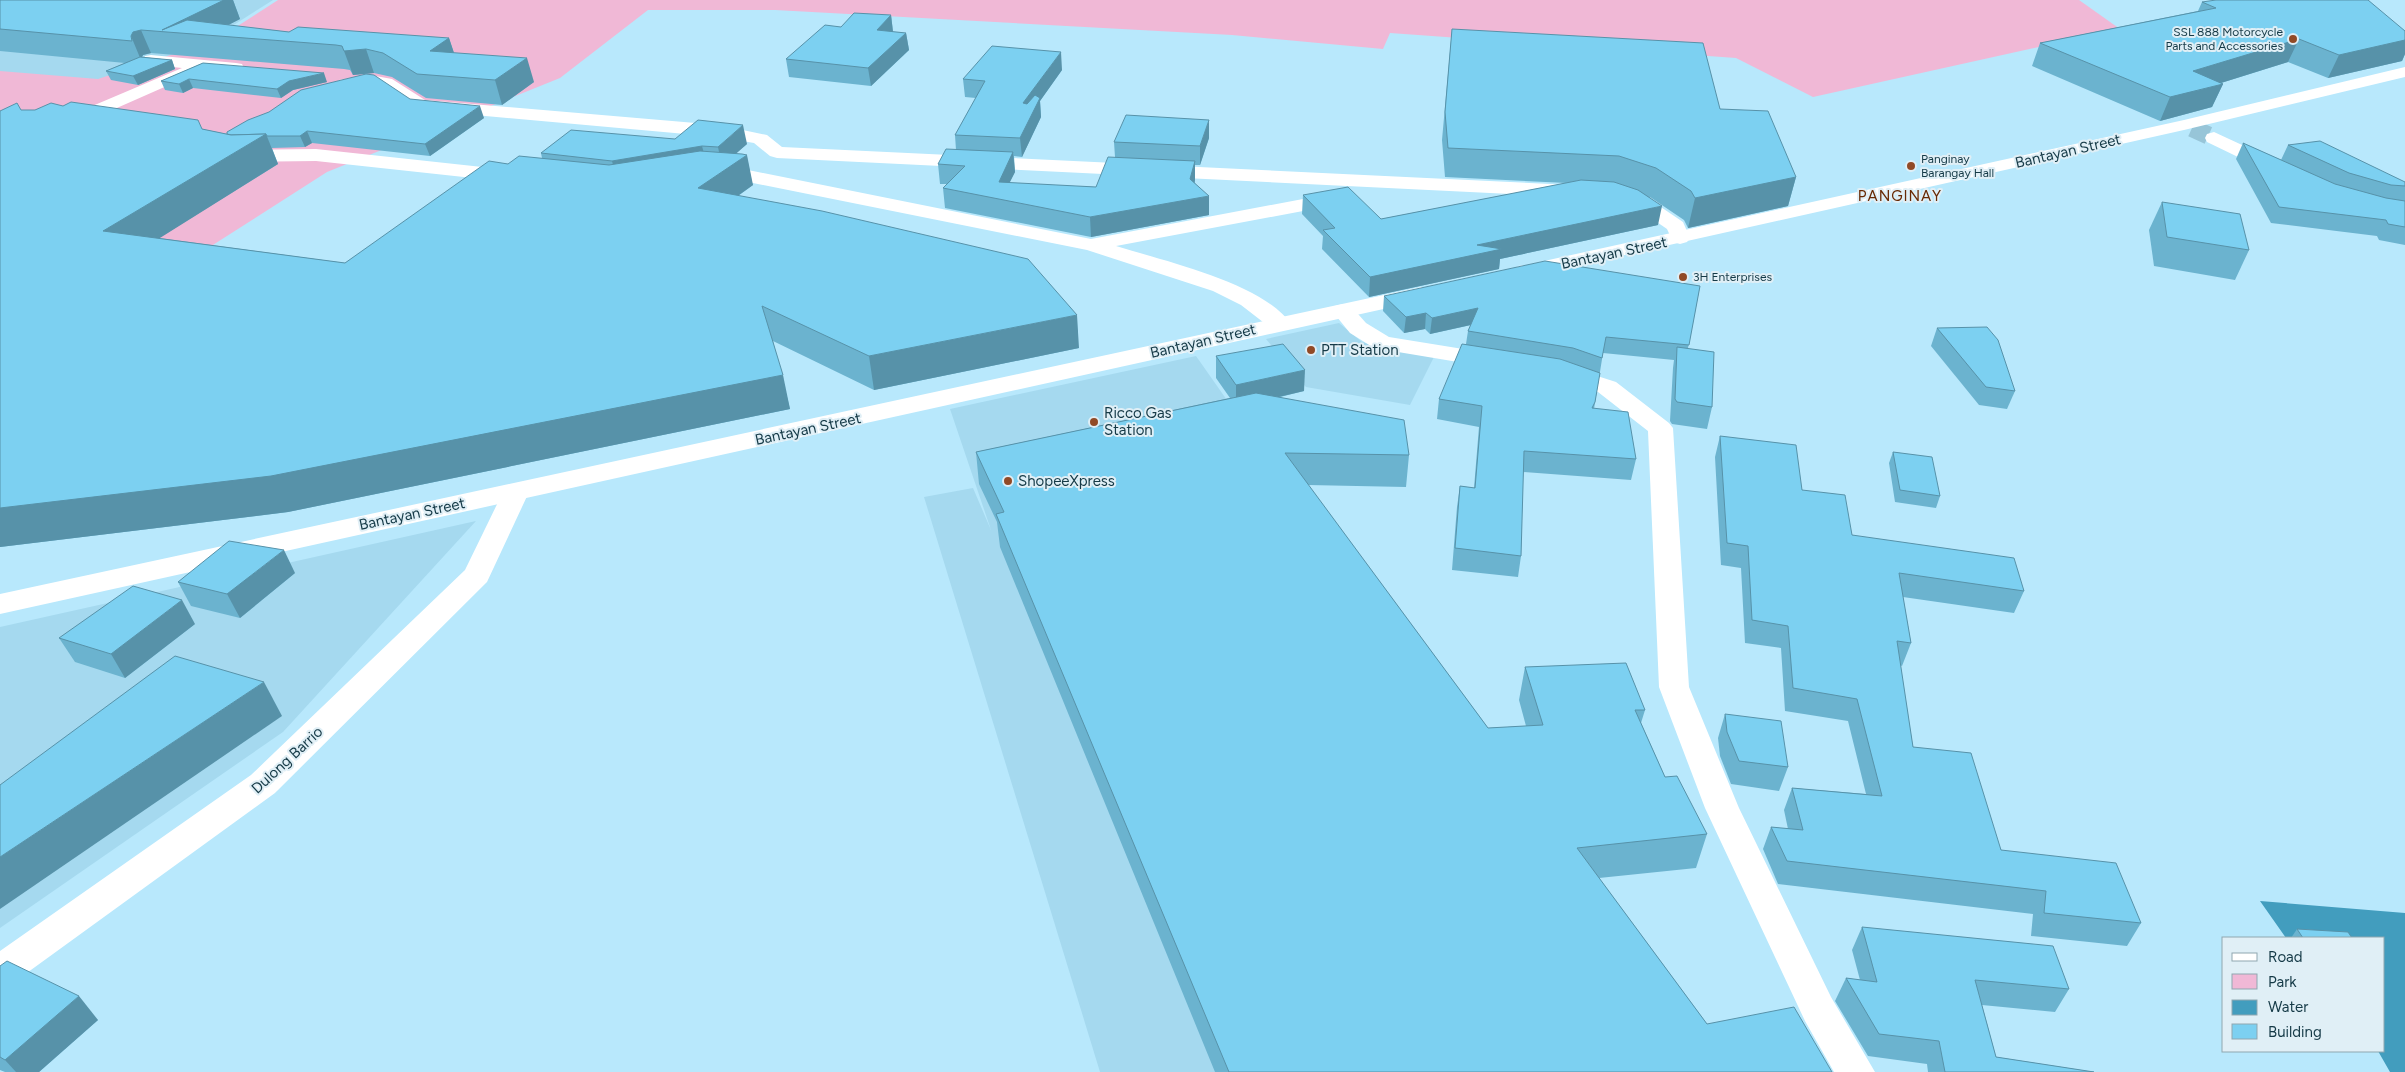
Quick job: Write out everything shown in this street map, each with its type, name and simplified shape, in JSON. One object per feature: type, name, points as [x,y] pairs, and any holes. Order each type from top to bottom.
[{"type":"street","points":[[151,60],[252,69]]},
{"type":"street","points":[[52,129],[203,65]]},
{"type":"street","name":"Bantayan Street","points":[[1507,276],[2188,127],[2405,72]]},
{"type":"street","points":[[330,81],[370,78],[384,81],[420,105],[719,131],[760,140],[778,152],[1603,193],[1642,202],[1676,226],[1680,238]]},
{"type":"street","points":[[2214,138],[2290,174]]},
{"type":"street","points":[[748,176],[778,152]]},
{"type":"street","points":[[222,153],[244,157],[316,156],[530,178]]},
{"type":"street","points":[[698,175],[748,176],[1092,245],[1221,286],[1249,300],[1280,324]]},
{"type":"street","points":[[1092,245],[1423,184]]},
{"type":"street","name":"Bantayan Street","points":[[0,604],[1439,290]]},
{"type":"street","points":[[1343,311],[1358,328],[1382,343],[1562,371],[1606,387],[1660,428],[1674,686],[1731,826],[1818,1009],[1856,1072]]},
{"type":"street","name":"Dulong Barrio","points":[[0,972],[263,784],[478,576],[516,492]]},
{"type":"shaded area","points":[[0,0],[273,0],[207,42],[109,82],[0,72]]},
{"type":"shaded area","points":[[1339,323],[1362,342],[1434,357],[1410,405],[1306,387],[1266,339]]},
{"type":"shaded area","points":[[1196,356],[1283,480],[1711,1072],[1100,1072],[924,497],[973,488],[991,530],[950,409]]},
{"type":"shaded area","points":[[476,521],[283,732],[0,928],[0,627]]},
{"type":"green space","points":[[278,0],[2079,0],[2120,29],[1813,97],[1736,58],[1390,33],[1383,49],[1232,35],[775,10],[648,10],[560,78],[327,172],[0,381],[0,71],[98,79],[216,40]]},
{"type":"water","points":[[2260,901],[2405,913],[2405,1072],[2390,1072],[2379,1052],[2385,1052],[2385,937],[2285,937]]},
{"type":"building","points":[[0,0],[224,0],[162,30],[187,20],[289,32],[298,27],[449,38],[430,51],[527,58],[495,80],[417,74],[383,53],[366,49],[344,51],[342,46],[336,45],[141,30],[133,32],[131,36],[132,41],[0,29]]},
{"type":"building","points":[[2216,0],[2368,0],[2405,31],[2405,40],[2339,55],[2299,39],[2193,71],[2223,84],[2170,97],[2040,43],[2216,8],[2202,2]]},
{"type":"building","points":[[854,13],[891,15],[877,30],[906,33],[868,68],[786,59],[825,25],[841,27]]},
{"type":"building","points":[[1452,29],[1703,43],[1720,109],[1768,111],[1796,177],[1695,198],[1691,191],[1656,168],[1619,156],[1448,148],[1445,112]]},
{"type":"building","points":[[992,46],[1061,52],[1023,103],[1027,104],[1035,95],[1040,98],[1020,138],[955,135],[985,81],[963,79]]},
{"type":"building","points":[[140,57],[172,60],[133,76],[106,71]]},
{"type":"building","points":[[203,63],[324,73],[289,81],[277,89],[189,79],[179,84],[161,81]]},
{"type":"building","points":[[366,74],[374,75],[410,99],[480,106],[425,144],[307,131],[300,136],[227,134],[227,132],[248,120],[269,112],[301,90]]},
{"type":"building","points":[[71,102],[198,120],[202,129],[231,135],[266,134],[103,231],[345,263],[489,161],[508,164],[519,156],[609,165],[700,151],[742,154],[747,155],[698,188],[822,211],[1028,259],[1077,315],[869,356],[762,306],[783,375],[271,476],[0,508],[0,111],[17,103],[21,110],[35,110],[51,103],[63,106]]},
{"type":"building","points":[[1126,115],[1209,120],[1200,146],[1114,142]]},
{"type":"building","points":[[698,120],[743,125],[718,147],[702,146],[612,161],[541,153],[571,130],[675,139]]},
{"type":"building","points":[[2320,141],[2405,182],[2405,186],[2391,185],[2349,173],[2288,145]]},
{"type":"building","points":[[2243,143],[2335,184],[2386,198],[2405,201],[2405,227],[2388,224],[2386,220],[2279,207]]},
{"type":"building","points":[[946,149],[1013,152],[999,182],[1096,187],[1108,157],[1195,161],[1190,179],[1209,196],[1090,217],[943,188],[965,166],[938,164]]},
{"type":"building","points":[[1581,180],[1614,182],[1638,190],[1662,206],[1477,245],[1502,249],[1370,277],[1323,230],[1335,228],[1303,195],[1348,187],[1381,219]]},
{"type":"building","points":[[2162,202],[2240,214],[2249,250],[2167,237]]},
{"type":"building","points":[[1545,261],[1700,286],[1689,345],[1606,337],[1602,358],[1573,348],[1468,331],[1478,308],[1432,318],[1426,313],[1406,317],[1384,296]]},
{"type":"building","points":[[1987,327],[1998,340],[2015,391],[1986,387],[1937,328]]},
{"type":"building","points":[[1283,344],[1305,370],[1236,385],[1216,356]]},
{"type":"building","points":[[1462,344],[1560,359],[1600,373],[1595,402],[1592,408],[1628,412],[1636,459],[1524,451],[1521,556],[1455,548],[1460,486],[1475,488],[1482,406],[1439,399]]},
{"type":"building","points":[[1677,347],[1714,352],[1712,407],[1677,402],[1675,399]]},
{"type":"building","points":[[1256,393],[1404,420],[1409,455],[1285,453],[1488,728],[1543,725],[1525,667],[1626,663],[1645,710],[1635,710],[1665,777],[1677,776],[1707,834],[1577,848],[1707,1024],[1794,1007],[1832,1072],[1229,1072],[996,514],[1004,512],[976,452]]},
{"type":"building","points":[[1720,436],[1796,445],[1802,490],[1845,495],[1852,535],[2014,558],[2024,591],[1899,573],[1911,643],[1897,641],[1913,747],[1971,753],[2001,850],[2116,863],[2141,923],[2044,913],[2046,891],[1787,861],[1771,827],[1803,830],[1792,788],[1882,796],[1857,699],[1793,688],[1788,626],[1752,620],[1748,546],[1727,543]]},
{"type":"building","points":[[1893,452],[1932,457],[1940,496],[1900,490]]},
{"type":"building","points":[[229,541],[284,550],[227,594],[178,582]]},
{"type":"building","points":[[133,586],[182,600],[111,654],[59,638]]},
{"type":"building","points":[[175,656],[264,682],[0,857],[0,785]]},
{"type":"building","points":[[1725,714],[1781,721],[1788,767],[1739,761],[1727,732]]},
{"type":"building","points":[[1862,927],[2053,946],[2069,989],[1975,980],[1996,1057],[2094,1072],[1945,1072],[1939,1041],[1879,1034],[1846,978],[1877,982]]},
{"type":"building","points":[[2297,929],[2348,932],[2351,937],[2302,937]]},
{"type":"building","points":[[7,961],[79,996],[5,1060],[0,1057],[0,966]]},
{"type":"tunnel","points":[[2192,128],[2214,138]]},
{"type":"place","name":"SSL 888 Motorcycle Parts and Accessories","points":[[2293,39]]},
{"type":"place","name":"Panginay Barangay Hall","points":[[1911,166]]},
{"type":"place","name":"3H Enterprises","points":[[1683,277]]},
{"type":"place","name":"PTT Station","points":[[1311,350]]},
{"type":"place","name":"Ricco Gas Station","points":[[1094,422]]},
{"type":"place","name":"ShopeeXpress","points":[[1008,481]]},
{"type":"district","name":"PANGINAY","points":[[1900,196]]}]
